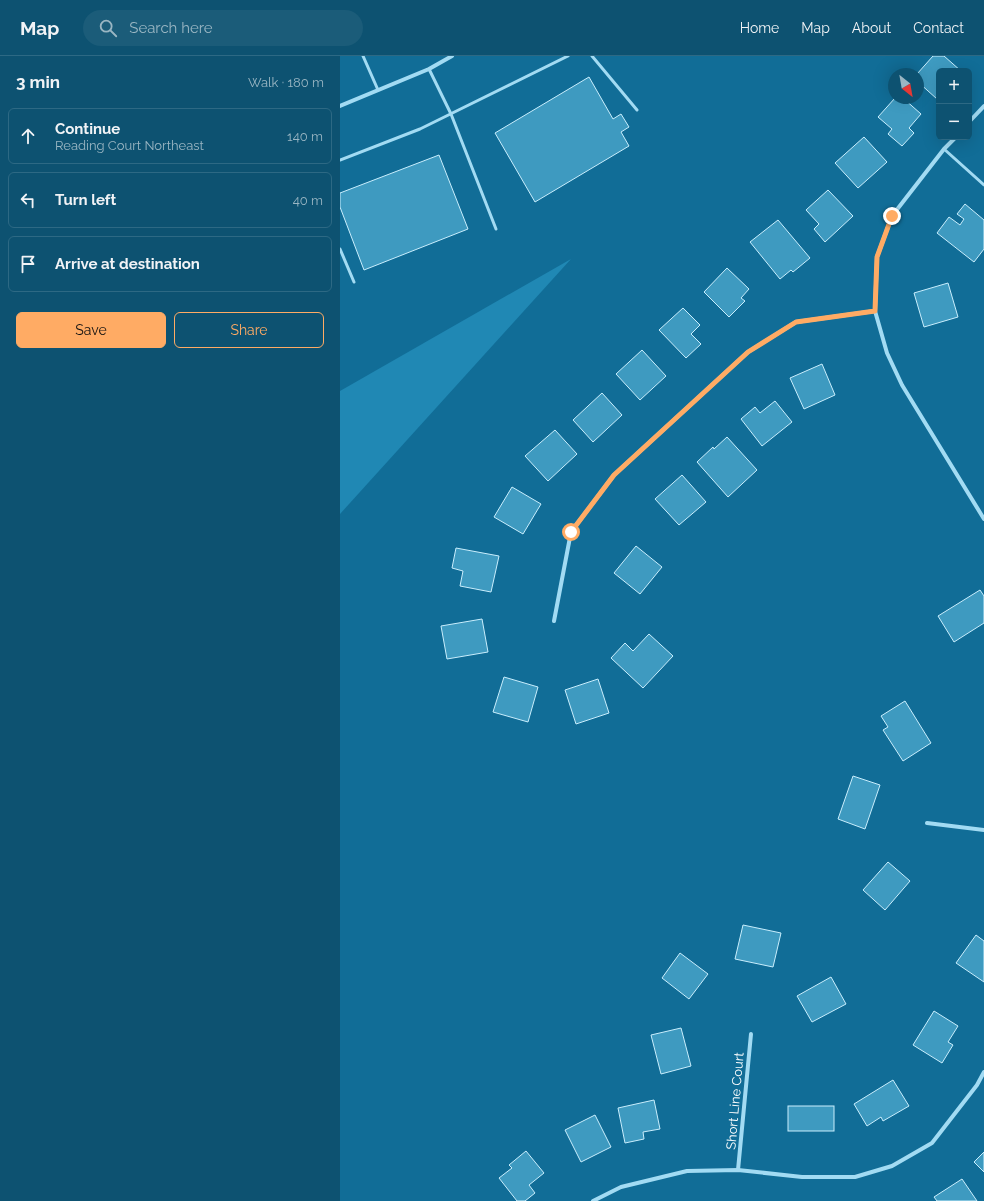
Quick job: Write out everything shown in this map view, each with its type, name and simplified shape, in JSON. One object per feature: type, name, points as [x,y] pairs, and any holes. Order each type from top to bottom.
[{"type":"street","points":[[340,106],[429,69],[452,56]]},
{"type":"street","points":[[972,119],[984,106]]},
{"type":"street","points":[[953,140],[944,149],[892,216],[877,257],[875,311],[887,353],[902,385],[984,519]]},
{"type":"street","points":[[554,621],[571,532],[614,475],[748,352],[796,322],[875,311]]},
{"type":"street","points":[[927,823],[984,830]]},
{"type":"street","name":"Short Line Court","points":[[738,1170],[751,1034]]},
{"type":"street","points":[[593,1201],[620,1187],[687,1171],[738,1170],[802,1177],[855,1177],[892,1166],[932,1143],[977,1085],[984,1072]]},
{"type":"lane","points":[[363,56],[378,90]]},
{"type":"lane","points":[[340,160],[420,129],[568,56]]},
{"type":"lane","points":[[592,56],[637,110]]},
{"type":"lane","points":[[429,69],[451,114],[496,229]]},
{"type":"lane","points":[[944,149],[984,186]]},
{"type":"lane","points":[[340,249],[354,282]]},
{"type":"shaded area","points":[[571,259],[340,514],[340,391]]},
{"type":"building","points":[[933,56],[944,56],[958,68],[936,68],[936,98],[924,87],[924,68],[922,68]]},
{"type":"building","points":[[589,77],[613,119],[621,114],[629,127],[621,132],[629,146],[535,202],[495,133]]},
{"type":"building","points":[[890,104],[910,104],[921,114],[909,128],[914,133],[902,146],[888,134],[892,129],[878,117]]},
{"type":"building","points":[[864,137],[887,162],[858,188],[835,163]]},
{"type":"building","points":[[439,155],[468,229],[364,270],[340,207],[340,193]]},
{"type":"building","points":[[828,190],[853,216],[825,242],[814,229],[819,224],[806,210]]},
{"type":"building","points":[[965,204],[984,220],[984,249],[974,262],[937,233],[949,217],[960,225],[964,219],[957,214]]},
{"type":"building","points":[[778,220],[810,258],[793,272],[791,270],[780,279],[750,242]]},
{"type":"building","points":[[727,268],[749,289],[741,298],[745,301],[729,317],[704,292]]},
{"type":"building","points":[[948,283],[958,317],[924,327],[914,293]]},
{"type":"building","points":[[683,308],[700,325],[691,334],[701,344],[686,358],[659,330]]},
{"type":"building","points":[[642,350],[666,376],[640,400],[616,374]]},
{"type":"building","points":[[822,364],[835,395],[804,409],[790,378]]},
{"type":"building","points":[[602,393],[622,415],[593,442],[573,420]]},
{"type":"building","points":[[775,401],[792,422],[762,446],[741,419],[755,407],[760,413]]},
{"type":"building","points":[[555,430],[577,454],[548,481],[525,456]]},
{"type":"building","points":[[727,437],[757,470],[728,497],[697,462],[713,447],[714,449]]},
{"type":"building","points":[[682,475],[706,502],[679,525],[655,499]]},
{"type":"building","points":[[512,487],[541,504],[523,534],[494,517]]},
{"type":"building","points":[[636,546],[662,567],[640,594],[614,573]]},
{"type":"building","points":[[456,548],[499,556],[491,592],[460,586],[463,571],[452,568]]},
{"type":"building","points":[[980,590],[984,596],[984,623],[954,642],[938,616]]},
{"type":"building","points":[[482,619],[488,652],[447,659],[441,626]]},
{"type":"building","points":[[649,634],[673,656],[643,688],[611,658],[625,643],[633,651]]},
{"type":"building","points":[[504,677],[538,687],[528,722],[493,712]]},
{"type":"building","points":[[598,679],[609,713],[576,724],[565,690]]},
{"type":"building","points":[[905,701],[931,743],[903,761],[883,730],[888,727],[881,716]]},
{"type":"building","points":[[853,776],[880,785],[865,829],[838,819]]},
{"type":"building","points":[[888,862],[910,881],[885,910],[863,890]]},
{"type":"building","points":[[743,925],[781,933],[773,967],[735,959]]},
{"type":"building","points":[[976,935],[984,941],[984,982],[956,963]]},
{"type":"building","points":[[680,953],[708,974],[689,999],[662,978]]},
{"type":"building","points":[[831,977],[846,1004],[812,1022],[797,996]]},
{"type":"building","points":[[934,1011],[958,1026],[948,1042],[953,1045],[942,1063],[913,1045]]},
{"type":"building","points":[[681,1028],[691,1066],[661,1074],[651,1035]]},
{"type":"building","points":[[893,1080],[909,1106],[883,1121],[881,1117],[867,1126],[854,1104]]},
{"type":"building","points":[[654,1100],[660,1129],[643,1132],[644,1139],[625,1143],[618,1108]]},
{"type":"building","points":[[788,1106],[834,1106],[834,1131],[788,1131]]},
{"type":"building","points":[[595,1115],[611,1147],[581,1162],[565,1130]]},
{"type":"building","points":[[526,1151],[544,1173],[529,1185],[535,1193],[525,1201],[517,1201],[499,1178],[512,1168],[509,1165]]},
{"type":"building","points":[[984,1152],[984,1172],[974,1162]]},
{"type":"building","points":[[962,1179],[977,1201],[937,1201],[934,1197]]},
{"type":"route","points":[[571,532],[614,475],[748,352],[796,322],[875,311],[877,257],[892,216]]}]
